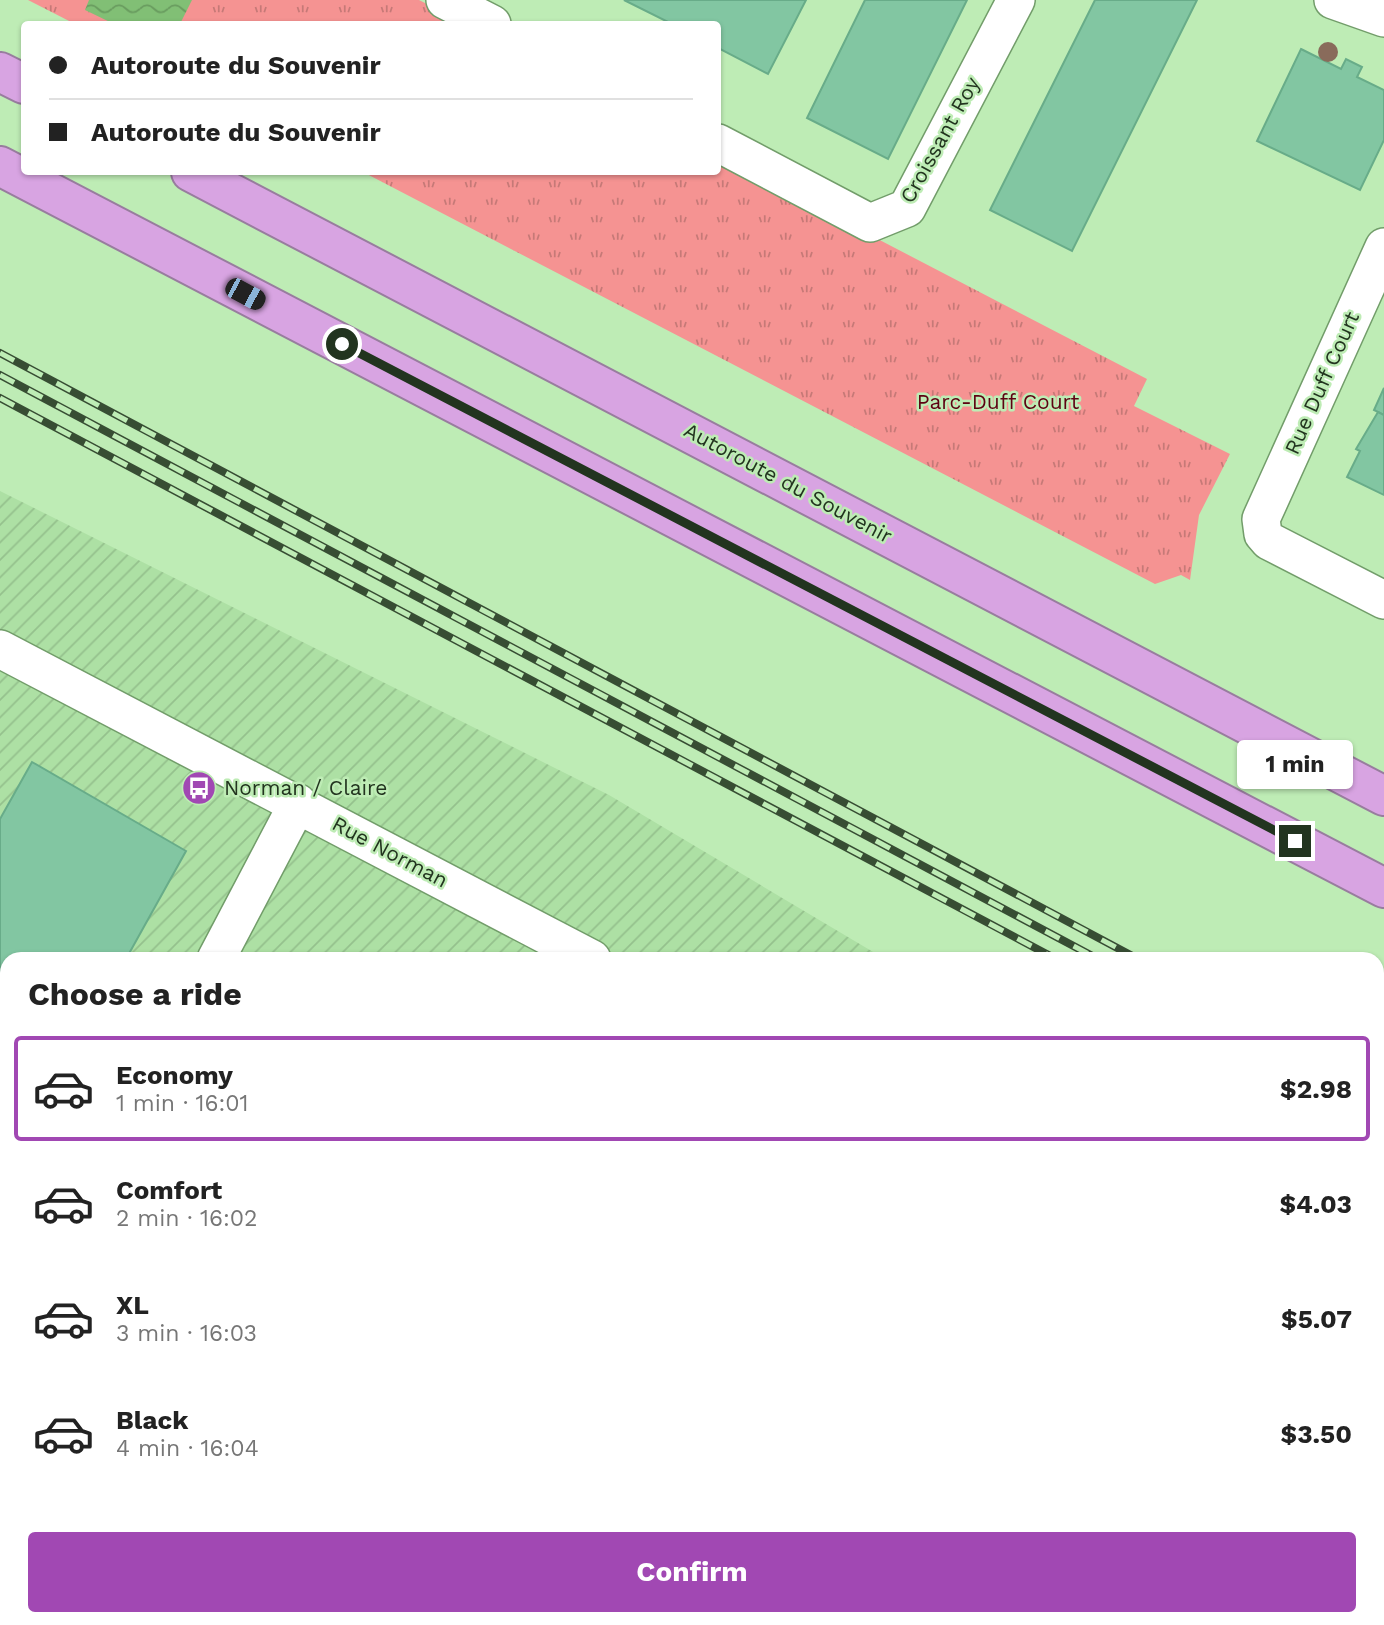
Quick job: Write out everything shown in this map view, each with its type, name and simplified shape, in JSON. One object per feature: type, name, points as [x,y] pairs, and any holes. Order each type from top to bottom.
[{"type":"highway","points":[[0,72],[21,82]]},
{"type":"highway","points":[[0,166],[1384,888]]},
{"type":"highway","name":"Autoroute du Souvenir","points":[[197,175],[1384,796]]},
{"type":"street","points":[[445,0],[486,21]]},
{"type":"street","name":"Croissant Roy","points":[[721,145],[870,223],[907,208],[1016,0]]},
{"type":"street","points":[[1334,0],[1384,18]]},
{"type":"street","name":"Rue Duff Court","points":[[1384,247],[1261,519],[1263,534],[1269,541],[1384,600]]},
{"type":"street","name":"Rue Norman","points":[[0,649],[579,952]]},
{"type":"street","points":[[220,952],[298,803]]},
{"type":"shaded area","points":[[0,491],[609,795],[873,952],[0,952]]},
{"type":"green space","points":[[28,0],[419,0],[460,21],[69,21]]},
{"type":"green space","name":"Parc-Duff Court","points":[[721,158],[1147,379],[1134,406],[1230,454],[1199,515],[1190,580],[1181,575],[1155,584],[369,175],[721,175]]},
{"type":"water","points":[[89,0],[192,0],[182,21],[108,21],[85,10]]},
{"type":"building","points":[[624,0],[806,0],[768,74],[721,50],[721,21],[666,21]]},
{"type":"building","points":[[865,0],[967,0],[888,159],[807,118]]},
{"type":"building","points":[[1095,0],[1197,0],[1072,251],[990,210]]},
{"type":"building","points":[[1301,49],[1341,69],[1346,59],[1362,67],[1357,77],[1384,90],[1384,140],[1360,190],[1257,141]]},
{"type":"building","points":[[1384,388],[1384,415],[1374,410]]},
{"type":"building","points":[[1378,412],[1384,415],[1384,495],[1347,477],[1360,451],[1356,449]]},
{"type":"building","points":[[32,762],[186,851],[130,952],[0,952],[0,819]]},
{"type":"railway","points":[[0,353],[1125,952]]},
{"type":"railway","points":[[0,375],[1085,952]]},
{"type":"railway","points":[[0,398],[1043,952]]},
{"type":"place","name":"Norman / Claire","points":[[199,788]]},
{"type":"route","points":[[342,344],[1295,841]]}]
